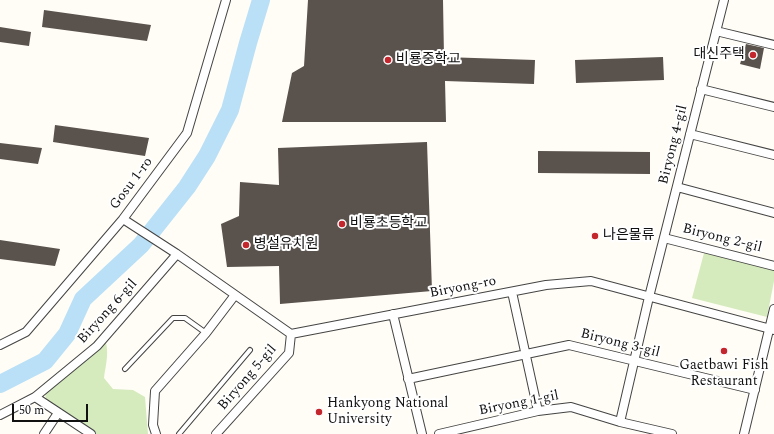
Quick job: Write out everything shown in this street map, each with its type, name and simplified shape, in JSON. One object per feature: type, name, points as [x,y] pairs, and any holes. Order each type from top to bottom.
[{"type":"street","name":"Gosu 1-ro","points":[[0,344],[26,332],[123,219],[187,133],[226,0]]},
{"type":"street","name":"Biryong 4-gil","points":[[620,422],[649,297],[724,0]]},
{"type":"street","points":[[716,31],[774,45]]},
{"type":"street","points":[[701,89],[774,107]]},
{"type":"street","points":[[690,134],[774,155]]},
{"type":"street","points":[[677,187],[774,213]]},
{"type":"street","points":[[123,219],[177,254],[291,334]]},
{"type":"street","name":"Biryong 2-gil","points":[[664,238],[774,266]]},
{"type":"street","name":"Biryong 6-gil","points":[[0,415],[35,397],[97,346],[177,254]]},
{"type":"street","name":"Biryong-ro","points":[[291,334],[546,285],[591,281],[772,330]]},
{"type":"street","points":[[512,292],[524,353],[538,411]]},
{"type":"street","points":[[156,434],[153,425],[155,391],[206,332],[235,295]]},
{"type":"street","points":[[744,434],[772,330],[774,309]]},
{"type":"street","points":[[393,314],[422,434]]},
{"type":"street","name":"Biryong 5-gil","points":[[216,434],[289,353],[291,334]]},
{"type":"street","name":"Biryong 3-gil","points":[[408,379],[524,353],[569,345],[755,390]]},
{"type":"street","points":[[35,397],[92,434]]},
{"type":"street","name":"Biryong 1-gil","points":[[440,434],[538,411],[571,407],[620,422],[672,434]]},
{"type":"street","points":[[44,434],[58,413]]},
{"type":"lane","points":[[125,369],[173,318],[185,318],[206,332]]},
{"type":"lane","points":[[179,434],[250,350]]},
{"type":"green space","points":[[704,253],[774,269],[774,281],[767,317],[692,298]]},
{"type":"green space","points":[[102,334],[105,339],[107,350],[104,378],[113,389],[133,390],[145,397],[148,434],[85,434],[57,418],[50,412],[44,391]]},
{"type":"building","name":"비룡중학교","points":[[308,0],[443,0],[444,57],[535,60],[534,84],[445,81],[446,122],[282,122],[292,73],[304,66]]},
{"type":"building","points":[[44,10],[151,25],[147,41],[42,27]]},
{"type":"building","points":[[0,27],[31,32],[29,46],[0,42]]},
{"type":"building","name":"대신주택","points":[[746,44],[764,48],[760,69],[740,64]]},
{"type":"building","points":[[663,57],[664,80],[576,83],[575,60]]},
{"type":"building","points":[[55,125],[149,138],[145,156],[53,142]]},
{"type":"building","name":"비룡초등학교","points":[[427,142],[432,291],[280,304],[279,266],[227,267],[221,224],[239,216],[240,182],[279,185],[278,148]]},
{"type":"building","points":[[0,143],[42,148],[38,164],[0,159]]},
{"type":"building","points":[[538,151],[650,152],[650,174],[538,173]]},
{"type":"building","points":[[0,240],[60,249],[55,266],[0,259]]},
{"type":"waterway","points":[[0,384],[45,361],[67,334],[83,299],[141,245],[187,187],[207,156],[230,110],[261,0]]},
{"type":"place","name":"대신주택","points":[[753,55]]},
{"type":"place","name":"비룡중학교","points":[[388,60]]},
{"type":"place","name":"비룡초등학교","points":[[342,224]]},
{"type":"place","name":"나은물류","points":[[595,236]]},
{"type":"place","name":"병설유치원","points":[[246,245]]},
{"type":"place","name":"Gaetbawi Fish Restaurant","points":[[724,351]]},
{"type":"place","name":"Hankyong National University","points":[[319,412]]}]
